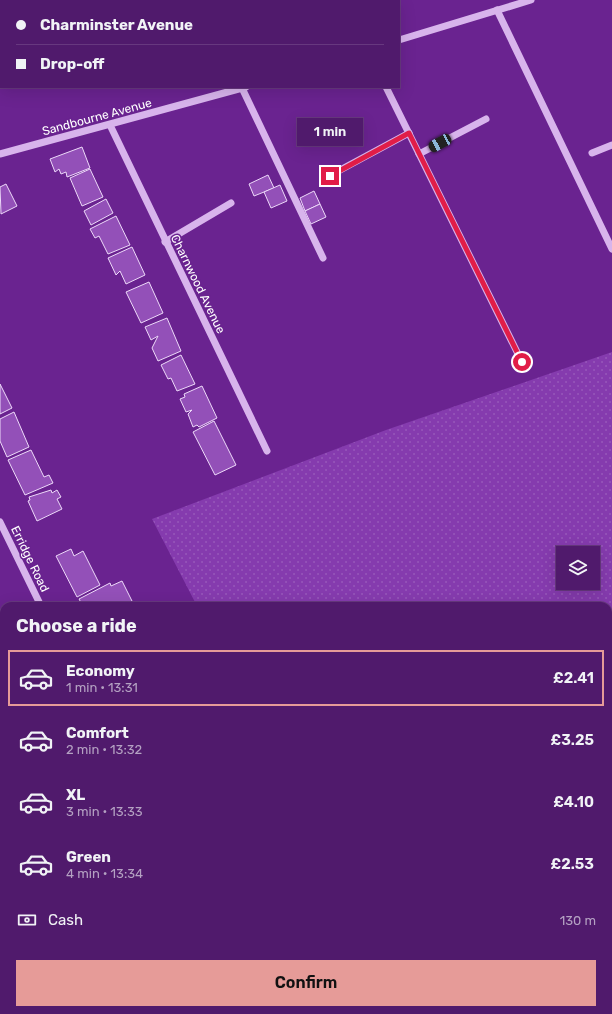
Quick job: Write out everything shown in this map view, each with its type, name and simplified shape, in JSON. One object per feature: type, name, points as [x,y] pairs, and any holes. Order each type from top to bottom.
[{"type":"street","points":[[400,40],[531,0]]},
{"type":"street","points":[[497,10],[612,249]]},
{"type":"street","points":[[244,88],[323,258]]},
{"type":"street","name":"Sandbourne Avenue","points":[[0,154],[244,88]]},
{"type":"street","points":[[386,88],[522,362]]},
{"type":"street","points":[[419,154],[486,119]]},
{"type":"street","name":"Charnwood Avenue","points":[[110,125],[165,242],[267,451]]},
{"type":"street","points":[[330,176],[409,133]]},
{"type":"street","points":[[592,153],[612,145]]},
{"type":"street","points":[[165,242],[231,203]]},
{"type":"street","name":"Erridge Road","points":[[0,522],[39,602]]},
{"type":"shaded area","points":[[612,352],[612,602],[195,602],[152,519],[386,430]]},
{"type":"building","points":[[82,147],[90,168],[67,177],[66,172],[61,174],[59,169],[55,172],[50,159]]},
{"type":"building","points":[[90,169],[103,197],[82,206],[70,178]]},
{"type":"building","points":[[268,175],[274,188],[254,196],[249,184]]},
{"type":"building","points":[[6,184],[17,206],[1,214],[0,187]]},
{"type":"building","points":[[280,185],[287,201],[271,208],[264,192]]},
{"type":"building","points":[[314,191],[320,204],[305,211],[300,198]]},
{"type":"building","points":[[106,199],[113,213],[91,225],[84,211]]},
{"type":"building","points":[[320,204],[326,217],[311,224],[305,211]]},
{"type":"building","points":[[116,216],[130,245],[108,254],[99,236],[95,238],[90,229]]},
{"type":"building","points":[[132,247],[145,275],[126,284],[120,271],[116,275],[108,258]]},
{"type":"building","points":[[149,282],[163,313],[141,323],[126,292]]},
{"type":"building","points":[[167,318],[181,351],[158,361],[152,348],[158,336],[151,340],[145,327]]},
{"type":"building","points":[[181,355],[195,384],[177,391],[171,378],[168,379],[161,365]]},
{"type":"building","points":[[0,384],[12,408],[0,414]]},
{"type":"building","points":[[202,386],[217,418],[199,427],[197,425],[193,427],[188,414],[192,410],[186,412],[180,399],[185,397],[184,394]]},
{"type":"building","points":[[14,412],[29,447],[7,457],[0,441],[0,419]]},
{"type":"building","points":[[214,421],[236,465],[215,475],[193,432]]},
{"type":"building","points":[[31,450],[44,477],[49,475],[53,483],[25,495],[8,460]]},
{"type":"building","points":[[51,490],[52,493],[57,490],[61,497],[57,499],[62,509],[37,521],[28,501],[30,500],[29,497]]},
{"type":"building","points":[[71,549],[74,556],[83,551],[100,585],[77,597],[56,556]]},
{"type":"building","points":[[122,581],[132,601],[81,602],[79,599],[110,583],[111,586]]},
{"type":"route","points":[[330,176],[409,133],[522,362]]}]
